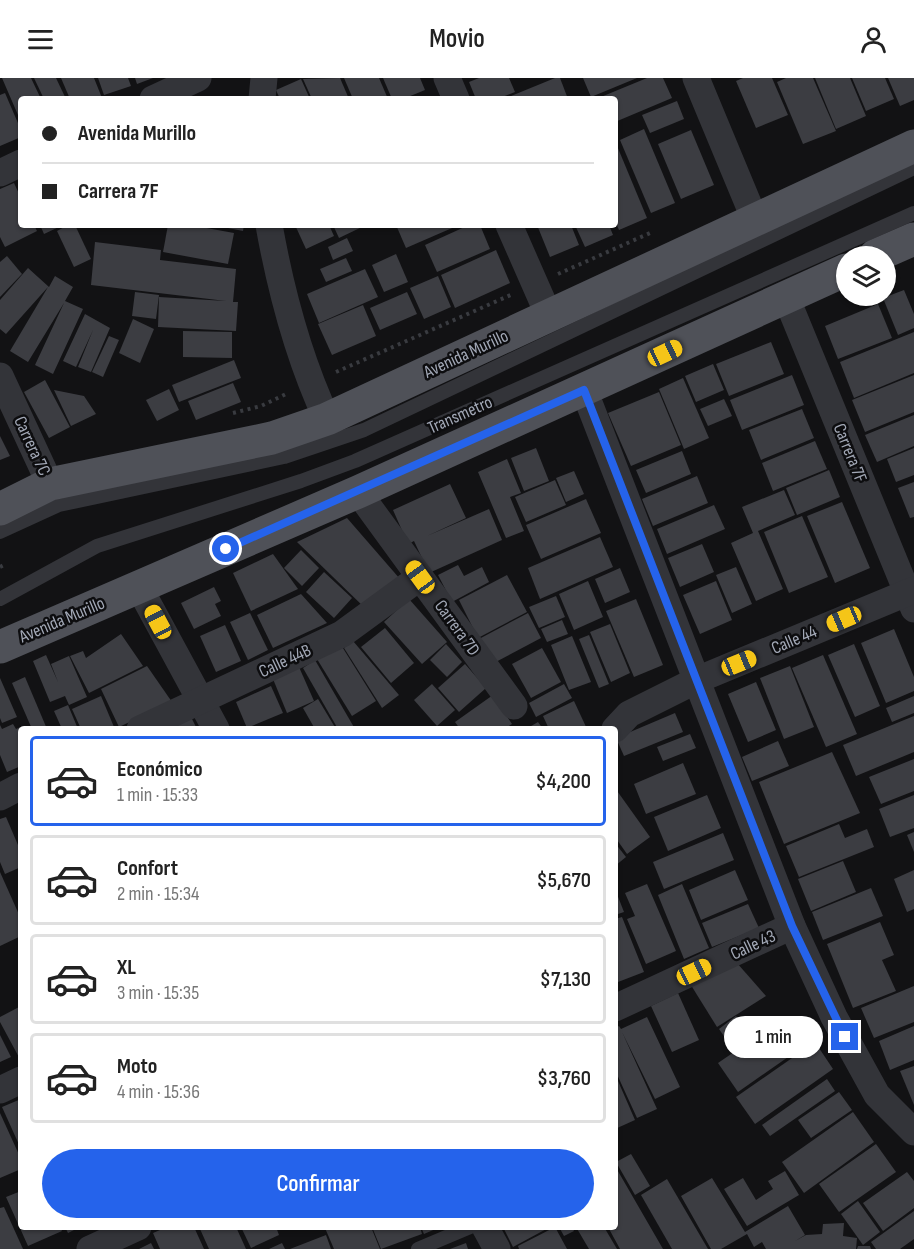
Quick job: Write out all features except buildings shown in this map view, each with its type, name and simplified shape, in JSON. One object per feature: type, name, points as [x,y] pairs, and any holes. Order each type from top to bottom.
[{"type":"main road","name":"Avenida Murillo","points":[[0,509],[50,484],[272,438],[327,419],[914,146]]},
{"type":"main road","points":[[896,247],[914,239]]},
{"type":"main road","name":"Avenida Murillo","points":[[0,647],[358,492],[836,274]]},
{"type":"street","points":[[262,96],[264,78]]},
{"type":"street","points":[[447,78],[455,96]]},
{"type":"street","points":[[696,78],[755,220]]},
{"type":"street","points":[[159,96],[193,79]]},
{"type":"street","points":[[0,173],[18,164]]},
{"type":"street","points":[[269,228],[288,315],[310,383],[327,419]]},
{"type":"street","points":[[510,228],[549,316]]},
{"type":"street","name":"Carrera 7F","points":[[786,297],[912,597]]},
{"type":"street","name":"Carrera 7C","points":[[0,376],[50,484]]},
{"type":"street","points":[[584,390],[792,926],[834,1017],[877,1095],[914,1132]]},
{"type":"street","name":"Carrera 7D","points":[[358,492],[514,706]]},
{"type":"street","name":"Calle 44B","points":[[146,726],[342,634],[420,577]]},
{"type":"street","points":[[139,587],[214,726]]},
{"type":"street","name":"Calle 44","points":[[618,726],[629,714],[697,680],[912,597]]},
{"type":"street","points":[[0,796],[18,787]]},
{"type":"street","name":"Calle 43","points":[[618,1007],[792,926]]},
{"type":"street","points":[[0,1090],[18,1081]]},
{"type":"street","points":[[90,1249],[131,1230]]},
{"type":"street","points":[[487,1230],[497,1249]]},
{"type":"lane","name":"Transmetro","points":[[0,532],[59,505],[284,457],[364,430],[914,168]]},
{"type":"lane","name":"Transmetro","points":[[0,599],[97,546],[301,481],[355,461],[914,213]]},
{"type":"lane","points":[[418,1249],[463,1230]]},
{"type":"path","points":[[228,415],[261,406],[655,231]]},
{"type":"path","points":[[0,567],[6,564]]},
{"type":"route","points":[[226,549],[584,390],[792,926],[845,1037]]}]
